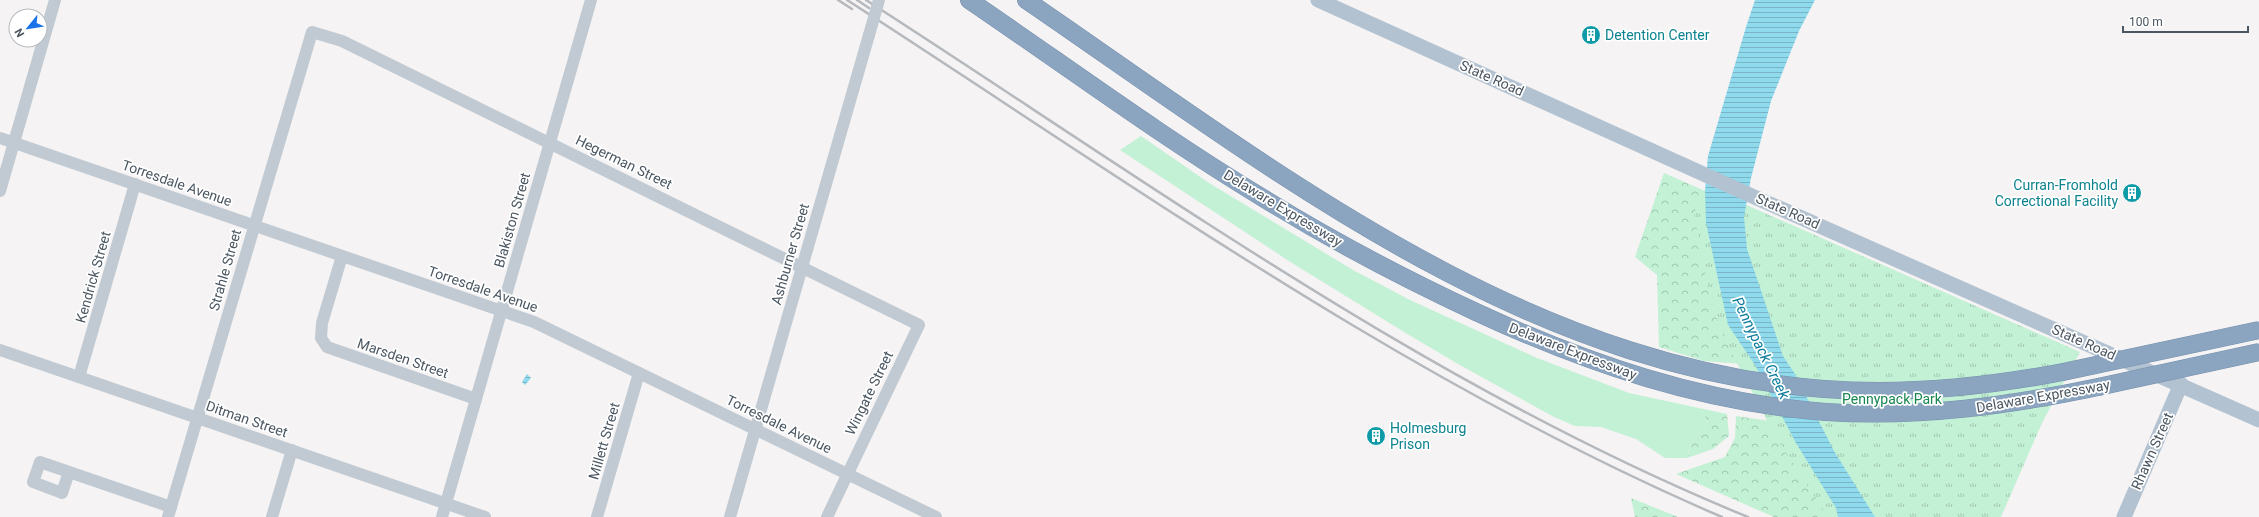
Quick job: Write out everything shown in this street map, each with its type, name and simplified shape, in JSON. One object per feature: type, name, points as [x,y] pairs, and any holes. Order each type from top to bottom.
[{"type":"highway","name":"Delaware Expressway","points":[[969,0],[1262,198],[1374,261],[1438,294],[1557,347],[1605,366],[1694,392],[1755,404],[1855,413],[1910,413],[1977,408],[2033,401],[2259,352]]},
{"type":"highway","name":"Delaware Expressway","points":[[1026,0],[1290,180],[1429,263],[1521,308],[1608,343],[1682,366],[1765,382],[1845,390],[1912,391],[1972,386],[2063,372],[2259,330]]},
{"type":"main road","name":"State Road","points":[[1318,0],[1761,200],[2181,384],[2259,420]]},
{"type":"main road","name":"Rhawn Street","points":[[2124,517],[2181,384]]},
{"type":"street","points":[[0,190],[55,0]]},
{"type":"street","name":"Blakiston Street","points":[[442,517],[500,311],[591,0]]},
{"type":"street","name":"Ashburner Street","points":[[730,517],[879,0]]},
{"type":"street","name":"Hegerman Street","points":[[312,32],[342,41],[881,305],[919,326]]},
{"type":"street","name":"Strahle Street","points":[[170,512],[312,32]]},
{"type":"street","name":"Torresdale Avenue","points":[[0,138],[548,328],[936,517]]},
{"type":"street","name":"Kendrick Street","points":[[79,377],[135,184]]},
{"type":"street","name":"Marsden Street","points":[[342,256],[327,305],[321,331],[323,341],[333,350],[476,399]]},
{"type":"street","name":"Wingate Street","points":[[828,517],[847,473],[919,326]]},
{"type":"street","name":"Ditman Street","points":[[0,350],[485,517]]},
{"type":"street","name":"Millett Street","points":[[597,517],[639,373]]},
{"type":"street","points":[[272,517],[292,450]]},
{"type":"street","points":[[70,472],[170,512]]},
{"type":"green space","points":[[1141,136],[1209,183],[1353,270],[1410,300],[1537,358],[1629,393],[1699,408],[1708,421],[1691,443],[1687,458],[1665,458],[1636,439],[1601,427],[1575,426],[1554,417],[1409,335],[1292,263],[1120,150]]},
{"type":"green space","points":[[1664,173],[1705,191],[1755,365],[1704,361],[1659,347],[1657,275],[1635,257]]},
{"type":"green space","name":"Pennypack Park","points":[[1706,187],[2080,352],[2042,423],[2001,517],[1828,517],[1775,436],[1724,338],[1710,300],[1694,213]]},
{"type":"green space","points":[[1699,408],[1727,414],[1729,436],[1713,449],[1687,458],[1691,443],[1708,421]]},
{"type":"green space","points":[[1736,416],[1783,423],[1838,517],[1774,517],[1676,474],[1725,457],[1735,438]]},
{"type":"green space","points":[[1631,498],[1678,517],[1635,517]]},
{"type":"water","name":"Pennypack Creek","points":[[1755,0],[1815,0],[1799,31],[1771,101],[1751,178],[1744,217],[1747,249],[1783,356],[1795,374],[1834,451],[1875,517],[1838,517],[1836,508],[1796,443],[1755,365],[1728,325],[1706,223],[1705,191],[1708,156]]},
{"type":"water","points":[[527,374],[531,378],[525,385],[522,382]]},
{"type":"railway","points":[[838,0],[852,9]]},
{"type":"railway","points":[[847,0],[1167,209],[1274,277],[1383,343],[1493,406],[1606,464],[1722,517]]},
{"type":"railway","points":[[857,0],[869,8]]},
{"type":"railway","points":[[866,0],[1187,210],[1295,279],[1405,345],[1517,408],[1631,465],[1748,517]]},
{"type":"place","name":"Detention Center","points":[[1591,35]]},
{"type":"place","name":"Curran-Fromhold Correctional Facility","points":[[2132,193]]},
{"type":"place","name":"Holmesburg Prison","points":[[1376,436]]}]
